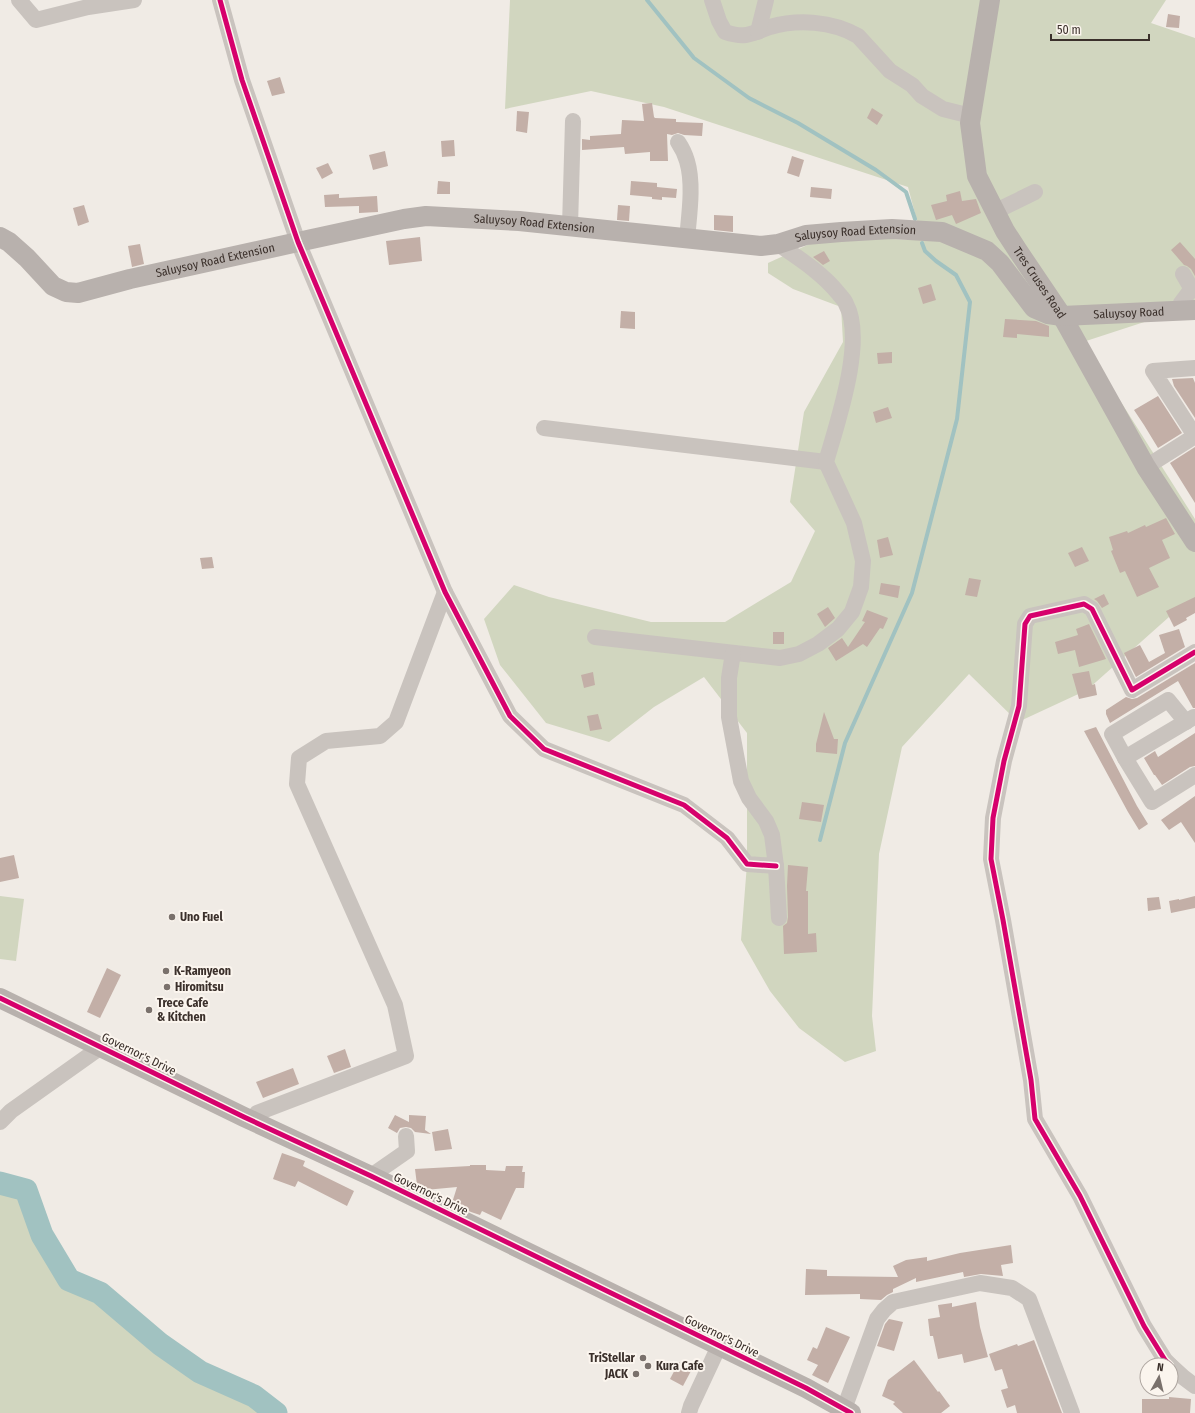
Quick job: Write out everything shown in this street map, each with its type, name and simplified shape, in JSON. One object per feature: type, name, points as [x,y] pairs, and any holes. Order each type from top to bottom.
[{"type":"main road","name":"Tres Cruses Road","points":[[990,0],[970,123],[977,176],[1005,231],[1062,316],[1146,467],[1195,542]]},
{"type":"main road","name":"Saluysoy Road Extension","points":[[0,237],[9,242],[27,258],[53,286],[66,292],[78,293],[130,279],[404,219],[426,216],[519,221],[761,246],[778,244],[806,235],[841,232],[892,230],[942,232],[986,251],[1000,263],[1034,308],[1048,314],[1062,316]]},
{"type":"main road","name":"Saluysoy Road","points":[[1062,316],[1187,311]]},
{"type":"main road","name":"Governor's Drive","points":[[0,998],[252,1121],[371,1176],[806,1388],[848,1411]]},
{"type":"street","points":[[19,0],[36,20],[88,7],[134,0]]},
{"type":"street","points":[[220,0],[242,80],[298,242],[445,592],[510,716],[544,749],[684,805],[727,838],[747,864],[776,866]]},
{"type":"street","points":[[712,0],[719,21],[725,32],[737,36],[746,36],[771,27],[794,23],[815,22],[848,31],[858,36],[890,71],[912,85],[922,96],[943,109],[971,116]]},
{"type":"street","points":[[758,32],[766,0]]},
{"type":"street","points":[[570,226],[573,121]]},
{"type":"street","points":[[678,142],[688,163],[690,177],[687,239]]},
{"type":"street","points":[[996,211],[1035,192]]},
{"type":"street","points":[[595,637],[780,658],[799,654],[818,644],[838,629],[852,612],[861,587],[863,561],[854,523],[826,462],[845,395],[853,347],[853,323],[846,304],[830,283],[804,261],[778,244]]},
{"type":"street","points":[[1183,274],[1190,286],[1190,291],[1181,303],[1187,311]]},
{"type":"street","points":[[1146,467],[1195,436],[1153,371],[1195,368]]},
{"type":"street","points":[[544,428],[826,462]]},
{"type":"street","points":[[252,1121],[257,1113],[406,1056],[395,1005],[297,784],[299,758],[326,741],[380,736],[396,722],[445,592]]},
{"type":"street","points":[[1163,1357],[1144,1326],[1080,1196],[1035,1119],[1030,1072],[991,859],[993,818],[1004,761],[1019,706],[1024,624],[1030,616],[1084,604],[1092,609],[1132,690],[1195,652]]},
{"type":"street","points":[[733,653],[729,678],[729,717],[741,781],[749,798],[766,821],[772,835],[776,866],[779,918]]},
{"type":"street","points":[[1125,758],[1190,719],[1168,700],[1112,734],[1125,758],[1152,802],[1195,775]]},
{"type":"street","points":[[0,1122],[11,1111],[101,1047]]},
{"type":"street","points":[[371,1176],[407,1151],[406,1136]]},
{"type":"street","points":[[848,1411],[877,1319],[889,1306],[894,1302],[980,1283],[1012,1288],[1029,1299],[1072,1413]]},
{"type":"street","points":[[689,1413],[719,1346]]},
{"type":"street","points":[[1179,1373],[1195,1386]]},
{"type":"green space","points":[[510,0],[1166,0],[1151,23],[1195,38],[1195,313],[1178,311],[1083,342],[1195,519],[1195,604],[1169,617],[1087,690],[1018,722],[969,674],[902,747],[879,854],[872,1016],[876,1051],[845,1062],[799,1028],[770,991],[741,940],[747,864],[747,733],[704,677],[654,707],[609,742],[546,723],[500,665],[484,619],[514,585],[549,597],[651,622],[725,622],[791,582],[815,531],[790,502],[804,412],[843,342],[841,307],[793,289],[768,273],[768,263],[814,242],[856,238],[922,240],[908,187],[664,107],[591,91],[505,109]]},
{"type":"green space","points":[[0,896],[24,899],[16,961],[0,959]]},
{"type":"green space","points":[[0,1183],[26,1190],[42,1235],[69,1280],[100,1293],[160,1344],[200,1372],[254,1396],[276,1413],[0,1413]]},
{"type":"building","points":[[1168,14],[1180,16],[1179,28],[1166,27]]},
{"type":"building","points":[[280,77],[285,93],[272,96],[267,81]]},
{"type":"building","points":[[652,103],[655,118],[676,119],[676,122],[703,123],[702,136],[684,135],[678,133],[672,135],[667,134],[668,161],[650,161],[650,152],[625,154],[624,147],[582,150],[582,139],[590,140],[590,136],[621,134],[622,120],[644,121],[642,104]]},
{"type":"building","points":[[872,108],[883,115],[877,125],[867,118]]},
{"type":"building","points":[[517,111],[529,112],[527,133],[516,131]]},
{"type":"building","points":[[454,140],[455,156],[442,157],[441,141]]},
{"type":"building","points":[[385,151],[388,166],[373,170],[369,155]]},
{"type":"building","points":[[792,156],[804,160],[799,177],[787,173]]},
{"type":"building","points":[[328,163],[333,173],[322,179],[316,168]]},
{"type":"building","points":[[438,181],[450,182],[450,194],[437,194]]},
{"type":"building","points":[[631,181],[657,183],[657,187],[677,189],[676,198],[662,197],[662,200],[652,199],[652,197],[630,195]]},
{"type":"building","points":[[811,187],[832,189],[831,199],[810,197]]},
{"type":"building","points":[[960,191],[962,201],[976,199],[981,213],[956,224],[952,215],[936,220],[931,205],[947,201],[946,195]]},
{"type":"building","points":[[339,194],[339,198],[377,196],[378,212],[359,213],[359,206],[325,207],[324,195]]},
{"type":"building","points":[[84,205],[89,222],[78,226],[73,208]]},
{"type":"building","points":[[618,205],[630,206],[629,221],[617,220]]},
{"type":"building","points":[[714,215],[733,216],[733,232],[714,230]]},
{"type":"building","points":[[420,237],[422,261],[389,265],[386,241]]},
{"type":"building","points":[[1180,242],[1195,259],[1195,276],[1191,269],[1184,265],[1171,250]]},
{"type":"building","points":[[140,244],[144,264],[132,267],[128,246]]},
{"type":"building","points":[[824,251],[830,261],[823,265],[813,257]]},
{"type":"building","points":[[931,284],[936,300],[923,304],[918,288]]},
{"type":"building","points":[[621,311],[635,312],[635,329],[620,328]]},
{"type":"building","points":[[1005,319],[1036,321],[1049,326],[1049,337],[1017,334],[1017,338],[1003,337]]},
{"type":"building","points":[[892,352],[892,363],[878,364],[877,353]]},
{"type":"building","points":[[1193,378],[1195,383],[1195,418],[1174,386],[1172,379]]},
{"type":"building","points":[[1158,396],[1182,433],[1158,448],[1134,410]]},
{"type":"building","points":[[888,407],[892,418],[876,423],[873,412]]},
{"type":"building","points":[[1195,447],[1195,503],[1170,463]]},
{"type":"building","points":[[1166,518],[1175,534],[1162,540],[1170,558],[1149,568],[1159,587],[1137,597],[1125,571],[1120,573],[1111,551],[1113,550],[1109,537],[1127,531],[1128,533],[1145,525],[1146,527]]},
{"type":"building","points":[[888,537],[893,555],[880,558],[877,540]]},
{"type":"building","points":[[1082,547],[1089,561],[1075,567],[1068,553]]},
{"type":"building","points":[[212,557],[214,568],[202,569],[200,558]]},
{"type":"building","points":[[969,578],[981,580],[977,597],[965,595]]},
{"type":"building","points":[[881,583],[900,586],[898,598],[879,594]]},
{"type":"building","points":[[1104,594],[1109,604],[1102,608],[1094,599]]},
{"type":"building","points":[[1195,597],[1195,613],[1186,618],[1187,620],[1174,627],[1166,611]]},
{"type":"building","points":[[828,607],[835,618],[825,627],[817,614]]},
{"type":"building","points":[[867,610],[888,618],[883,629],[880,628],[867,647],[863,644],[836,661],[828,648],[842,638],[848,647],[865,622],[862,621]]},
{"type":"building","points":[[1089,624],[1106,659],[1079,667],[1075,650],[1058,654],[1055,642],[1078,635],[1076,629]]},
{"type":"building","points":[[1179,629],[1185,647],[1136,677],[1124,653],[1140,645],[1149,662],[1165,653],[1159,635]]},
{"type":"building","points":[[773,632],[784,632],[784,644],[773,644]]},
{"type":"building","points":[[1195,663],[1195,708],[1193,708],[1178,681],[1110,723],[1106,710],[1126,697],[1132,699],[1137,698]]},
{"type":"building","points":[[1089,671],[1092,685],[1095,684],[1097,695],[1079,699],[1072,674]]},
{"type":"building","points":[[593,672],[595,685],[584,688],[581,675]]},
{"type":"building","points":[[824,712],[834,739],[838,739],[837,754],[816,752],[816,744]]},
{"type":"building","points":[[598,714],[602,729],[590,731],[587,716]]},
{"type":"building","points":[[1096,727],[1148,824],[1139,830],[1084,731]]},
{"type":"building","points":[[1195,733],[1195,766],[1190,767],[1162,785],[1144,758],[1155,751],[1158,757]]},
{"type":"building","points":[[1195,796],[1195,843],[1181,822],[1169,830],[1161,820]]},
{"type":"building","points":[[802,802],[824,805],[821,822],[799,819]]},
{"type":"building","points":[[14,855],[19,878],[0,882],[0,858]]},
{"type":"building","points":[[788,865],[808,867],[806,891],[808,891],[808,934],[816,933],[817,952],[784,954],[783,926],[787,923],[788,917]]},
{"type":"building","points":[[1195,896],[1195,908],[1171,913],[1169,901]]},
{"type":"building","points":[[1159,897],[1161,909],[1148,911],[1147,898]]},
{"type":"building","points":[[107,968],[121,975],[100,1018],[87,1012]]},
{"type":"building","points":[[345,1049],[351,1067],[334,1073],[327,1056]]},
{"type":"building","points":[[293,1068],[299,1084],[263,1098],[256,1082]]},
{"type":"building","points":[[395,1115],[409,1122],[409,1115],[426,1116],[425,1130],[431,1134],[415,1132],[411,1128],[406,1127],[400,1128],[397,1133],[388,1128]]},
{"type":"building","points":[[448,1129],[452,1149],[435,1151],[432,1132]]},
{"type":"building","points":[[282,1153],[305,1161],[303,1166],[354,1191],[347,1206],[298,1181],[295,1187],[273,1179]]},
{"type":"building","points":[[486,1165],[486,1170],[505,1171],[506,1166],[523,1166],[522,1172],[525,1172],[524,1188],[516,1188],[501,1220],[482,1211],[480,1215],[471,1212],[452,1203],[457,1187],[425,1190],[417,1185],[415,1169]]},
{"type":"building","points":[[1011,1245],[1013,1263],[1001,1265],[1003,1276],[981,1274],[964,1277],[963,1272],[916,1282],[916,1278],[893,1289],[893,1292],[881,1300],[860,1299],[860,1294],[805,1295],[806,1269],[827,1270],[827,1276],[898,1277],[893,1266],[906,1260],[927,1257],[927,1261],[960,1253]]},
{"type":"building","points":[[976,1302],[980,1327],[988,1357],[964,1363],[962,1354],[938,1359],[933,1336],[930,1336],[928,1319],[940,1317],[938,1305],[952,1303],[952,1307]]},
{"type":"building","points":[[889,1319],[903,1322],[894,1351],[877,1346],[885,1324]]},
{"type":"building","points":[[826,1327],[850,1337],[828,1383],[812,1375],[818,1365],[807,1360],[813,1347],[817,1349]]},
{"type":"building","points":[[1034,1340],[1062,1413],[1017,1413],[1015,1405],[1007,1408],[1001,1390],[1008,1388],[1002,1369],[995,1371],[989,1354],[1017,1344],[1018,1346]]},
{"type":"building","points":[[914,1360],[950,1406],[941,1413],[903,1413],[893,1404],[895,1402],[882,1396],[888,1380]]},
{"type":"building","points":[[679,1362],[692,1369],[683,1386],[670,1379]]},
{"type":"building","points":[[1169,1397],[1191,1399],[1190,1413],[1142,1413],[1142,1399],[1169,1399]]},
{"type":"waterway","points":[[647,0],[694,58],[749,98],[798,123],[876,170],[906,192],[915,219]]},
{"type":"waterway","points":[[820,840],[845,743],[912,593],[957,419],[970,302],[956,275],[925,251],[922,243]]},
{"type":"waterway","points":[[0,1183],[26,1190],[42,1235],[69,1280],[100,1293],[160,1344],[200,1372],[254,1396],[276,1413]]},
{"type":"cycle path","points":[[220,0],[242,80],[298,242],[445,592],[510,716],[544,749],[684,805],[727,838],[747,864],[776,866]]},
{"type":"cycle path","points":[[1163,1357],[1144,1326],[1080,1196],[1035,1119],[1031,1080],[991,859],[993,818],[1004,761],[1019,706],[1025,624],[1030,616],[1084,604],[1092,609],[1132,690],[1195,652]]},
{"type":"cycle path","points":[[0,998],[244,1117],[371,1176],[806,1388],[851,1413]]},
{"type":"place","name":"Uno Fuel","points":[[172,917]]},
{"type":"place","name":"K-Ramyeon","points":[[166,971]]},
{"type":"place","name":"Hiromitsu","points":[[167,987]]},
{"type":"place","name":"Trece Cafe & Kitchen","points":[[149,1010]]},
{"type":"place","name":"TriStellar","points":[[643,1358]]},
{"type":"place","name":"Kura Cafe","points":[[648,1366]]},
{"type":"place","name":"JACK","points":[[636,1374]]}]
